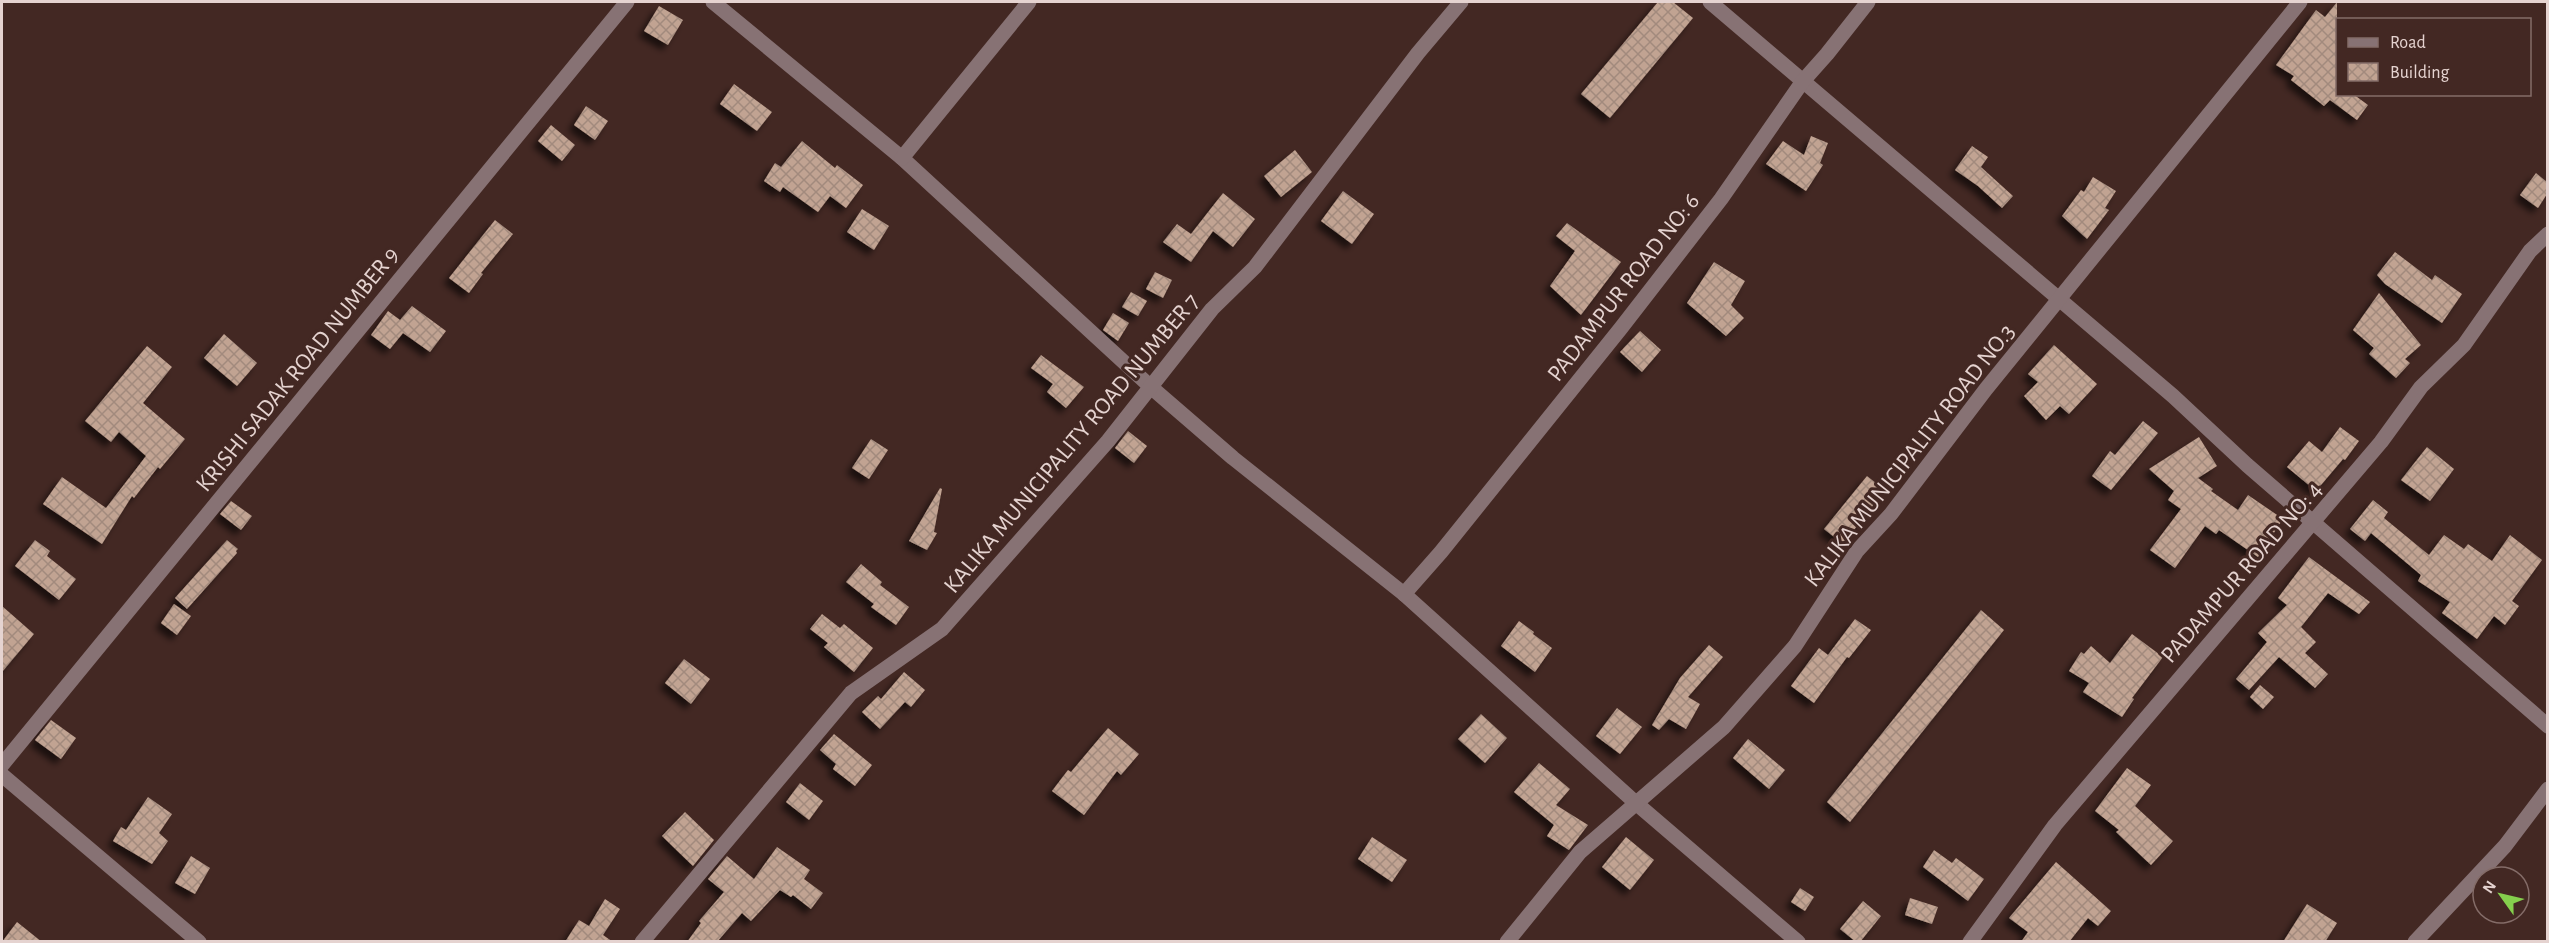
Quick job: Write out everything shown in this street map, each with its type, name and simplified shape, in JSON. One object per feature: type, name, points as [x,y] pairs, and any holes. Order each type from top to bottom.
[{"type":"street","name":"KRISHI SADAK ROAD NUMBER 9","points":[[2,765],[627,2]]},
{"type":"street","points":[[713,2],[902,158],[1152,388],[1233,458],[1404,594],[1637,804],[1798,942]]},
{"type":"street","points":[[902,158],[1029,2]]},
{"type":"street","name":"KALIKA MUNICIPALITY ROAD NUMBER 7","points":[[642,942],[851,693],[942,629],[1152,388],[1212,309],[1255,267],[1418,53],[1461,2]]},
{"type":"street","points":[[1710,2],[2173,396],[2313,523],[2547,726]]},
{"type":"street","name":"PADAMPUR ROAD NO: 6","points":[[1404,594],[1441,552],[1642,300],[1721,199],[1803,81],[1868,2]]},
{"type":"street","name":"KALIKA MUNICIPALITY ROAD NO.3","points":[[1507,942],[1580,852],[1724,727],[1795,646],[1857,551],[1891,514],[1986,389],[2300,2]]},
{"type":"street","name":"PADAMPUR ROAD NO: 4","points":[[1970,942],[2055,825],[2381,442],[2421,387],[2464,345],[2530,251],[2547,234]]},
{"type":"street","points":[[2,775],[199,942]]},
{"type":"street","points":[[2415,942],[2505,846],[2547,789]]},
{"type":"building","points":[[1658,2],[1673,2],[1693,18],[1610,118],[1581,94]]},
{"type":"building","points":[[2337,2],[2336,96],[2356,96],[2368,105],[2357,120],[2330,100],[2324,106],[2291,80],[2294,76],[2276,65],[2316,10],[2325,17]]},
{"type":"building","points":[[659,6],[683,20],[668,45],[644,31]]},
{"type":"building","points":[[734,84],[772,112],[757,131],[720,104]]},
{"type":"building","points":[[586,106],[608,121],[595,140],[574,125]]},
{"type":"building","points":[[551,125],[575,145],[562,161],[538,141]]},
{"type":"building","points":[[1811,136],[1828,143],[1820,163],[1823,165],[1806,191],[1766,164],[1783,141],[1804,155]]},
{"type":"building","points":[[802,141],[835,168],[837,165],[863,185],[846,208],[830,196],[818,212],[783,187],[780,192],[764,181],[775,163],[781,167]]},
{"type":"building","points":[[1972,146],[1988,157],[1981,167],[2013,196],[2002,208],[1978,186],[1955,170]]},
{"type":"building","points":[[1295,150],[1312,172],[1281,197],[1264,176]]},
{"type":"building","points":[[2536,173],[2547,182],[2547,194],[2538,208],[2520,195]]},
{"type":"building","points":[[2093,177],[2116,191],[2105,208],[2109,210],[2087,239],[2062,216],[2081,190],[2084,192]]},
{"type":"building","points":[[1343,191],[1374,214],[1352,244],[1321,221]]},
{"type":"building","points":[[1223,193],[1255,219],[1233,247],[1213,231],[1191,262],[1163,242],[1177,224],[1191,234]]},
{"type":"building","points":[[862,209],[889,226],[874,250],[847,232]]},
{"type":"building","points":[[495,220],[513,234],[481,273],[483,274],[469,293],[449,278]]},
{"type":"building","points":[[1567,223],[1621,262],[1581,315],[1550,286],[1575,251],[1556,236]]},
{"type":"building","points":[[2395,252],[2432,280],[2435,275],[2462,294],[2442,323],[2385,284],[2377,275]]},
{"type":"building","points":[[1714,262],[1745,281],[1731,305],[1744,318],[1726,336],[1687,303]]},
{"type":"building","points":[[1155,272],[1172,280],[1163,298],[1146,289]]},
{"type":"building","points":[[1131,292],[1147,301],[1138,316],[1122,307]]},
{"type":"building","points":[[2379,293],[2421,345],[2405,359],[2410,363],[2396,378],[2369,354],[2374,348],[2353,330]]},
{"type":"building","points":[[412,306],[446,331],[430,352],[403,333],[390,349],[371,335],[388,311],[400,320]]},
{"type":"building","points":[[1113,313],[1129,323],[1118,341],[1103,330]]},
{"type":"building","points":[[1640,331],[1661,350],[1642,372],[1620,352]]},
{"type":"building","points":[[224,334],[257,363],[237,386],[204,358]]},
{"type":"building","points":[[2054,345],[2097,384],[2069,414],[2060,406],[2046,420],[2024,396],[2038,382],[2028,374]]},
{"type":"building","points":[[147,346],[172,367],[143,403],[185,439],[160,469],[158,467],[134,498],[132,496],[102,544],[43,504],[62,477],[106,508],[146,456],[119,432],[111,442],[85,421]]},
{"type":"building","points":[[1041,355],[1084,387],[1066,408],[1047,392],[1053,384],[1031,368]]},
{"type":"building","points":[[2143,421],[2158,433],[2111,490],[2092,476],[2110,451],[2115,455]]},
{"type":"building","points":[[2340,427],[2359,441],[2316,491],[2287,467],[2309,441],[2322,452]]},
{"type":"building","points":[[1128,431],[1147,446],[1134,463],[1115,448]]},
{"type":"building","points":[[2199,437],[2217,466],[2198,478],[2213,489],[2211,491],[2238,510],[2248,495],[2283,519],[2258,557],[2219,530],[2216,534],[2205,526],[2175,568],[2150,550],[2181,509],[2168,500],[2174,491],[2149,469]]},
{"type":"building","points":[[871,439],[888,450],[869,479],[852,468]]},
{"type":"building","points":[[2427,447],[2454,469],[2430,501],[2401,480]]},
{"type":"building","points":[[1867,476],[1885,490],[1843,544],[1824,529]]},
{"type":"building","points":[[940,488],[942,489],[934,532],[937,533],[927,550],[909,541]]},
{"type":"building","points":[[2373,500],[2388,512],[2384,518],[2429,555],[2444,535],[2464,549],[2468,544],[2492,561],[2510,535],[2542,560],[2512,601],[2519,606],[2505,625],[2494,616],[2477,639],[2442,613],[2450,602],[2418,581],[2421,575],[2371,533],[2365,541],[2350,529]]},
{"type":"building","points":[[231,501],[252,516],[241,530],[220,514]]},
{"type":"building","points":[[35,540],[50,551],[47,556],[76,579],[59,600],[15,566]]},
{"type":"building","points":[[227,540],[238,549],[237,553],[187,609],[175,598]]},
{"type":"building","points":[[2309,557],[2370,602],[2359,614],[2328,593],[2301,627],[2316,642],[2305,653],[2328,674],[2315,688],[2279,657],[2249,690],[2236,679],[2267,642],[2258,633],[2287,605],[2278,598]]},
{"type":"building","points":[[861,564],[882,582],[880,585],[909,607],[896,625],[871,607],[874,604],[846,582]]},
{"type":"building","points":[[174,604],[191,616],[177,635],[161,623]]},
{"type":"building","points":[[2,606],[34,634],[2,672]]},
{"type":"building","points":[[1981,610],[2004,630],[1850,822],[1827,802]]},
{"type":"building","points":[[822,614],[840,628],[844,624],[873,648],[854,672],[824,647],[828,643],[810,629]]},
{"type":"building","points":[[1855,619],[1871,630],[1849,658],[1847,657],[1814,703],[1791,686],[1819,648],[1828,655]]},
{"type":"building","points":[[1519,621],[1552,648],[1535,672],[1501,646]]},
{"type":"building","points":[[2132,634],[2163,657],[2132,698],[2134,699],[2122,717],[2083,692],[2089,683],[2069,671],[2081,652],[2084,654],[2091,646],[2110,663]]},
{"type":"building","points":[[1709,645],[1723,657],[1688,697],[1700,704],[1686,729],[1669,719],[1659,730],[1652,725],[1680,678]]},
{"type":"building","points":[[684,659],[710,679],[691,704],[665,683]]},
{"type":"building","points":[[904,672],[925,690],[911,707],[905,702],[880,729],[862,712],[878,696],[881,699]]},
{"type":"building","points":[[2260,685],[2274,697],[2263,709],[2250,697]]},
{"type":"building","points":[[1617,708],[1642,727],[1620,754],[1596,736]]},
{"type":"building","points":[[1481,714],[1507,738],[1485,763],[1458,739]]},
{"type":"building","points":[[51,720],[76,738],[61,759],[35,740]]},
{"type":"building","points":[[1108,728],[1139,754],[1121,775],[1117,771],[1084,815],[1052,791],[1068,770],[1071,772]]},
{"type":"building","points":[[834,734],[872,765],[855,786],[833,769],[836,764],[820,750]]},
{"type":"building","points":[[1748,739],[1785,770],[1769,789],[1733,758]]},
{"type":"building","points":[[1539,763],[1570,789],[1556,805],[1588,825],[1569,850],[1547,836],[1554,825],[1514,792]]},
{"type":"building","points":[[2127,768],[2151,785],[2135,806],[2173,841],[2151,865],[2116,832],[2119,830],[2095,811]]},
{"type":"building","points":[[800,783],[823,801],[809,820],[786,802]]},
{"type":"building","points":[[148,797],[172,814],[159,833],[168,841],[152,864],[113,841],[121,827],[126,830]]},
{"type":"building","points":[[685,812],[714,840],[693,866],[662,836]]},
{"type":"building","points":[[1372,837],[1407,860],[1392,882],[1358,859]]},
{"type":"building","points":[[1626,837],[1654,860],[1630,890],[1602,867]]},
{"type":"building","points":[[777,847],[810,870],[804,879],[823,893],[811,909],[793,895],[791,897],[780,890],[751,921],[742,913],[717,942],[687,942],[701,923],[699,921],[724,892],[708,879],[727,856],[754,879]]},
{"type":"building","points":[[1934,850],[1952,863],[1956,858],[1984,879],[1968,901],[1923,867]]},
{"type":"building","points":[[191,856],[210,868],[195,894],[175,883]]},
{"type":"building","points":[[2056,862],[2111,911],[2098,926],[2088,918],[2069,942],[2021,942],[2028,932],[2009,918]]},
{"type":"building","points":[[1800,888],[1814,897],[1805,911],[1791,902]]},
{"type":"building","points":[[1910,898],[1938,907],[1932,924],[1905,915]]},
{"type":"building","points":[[605,899],[620,909],[603,935],[613,942],[565,942],[579,920],[589,926]]},
{"type":"building","points":[[1863,901],[1881,916],[1860,942],[1856,942],[1840,929]]},
{"type":"building","points":[[2307,904],[2337,923],[2325,942],[2283,942]]},
{"type":"building","points":[[17,922],[42,942],[2,942]]}]
